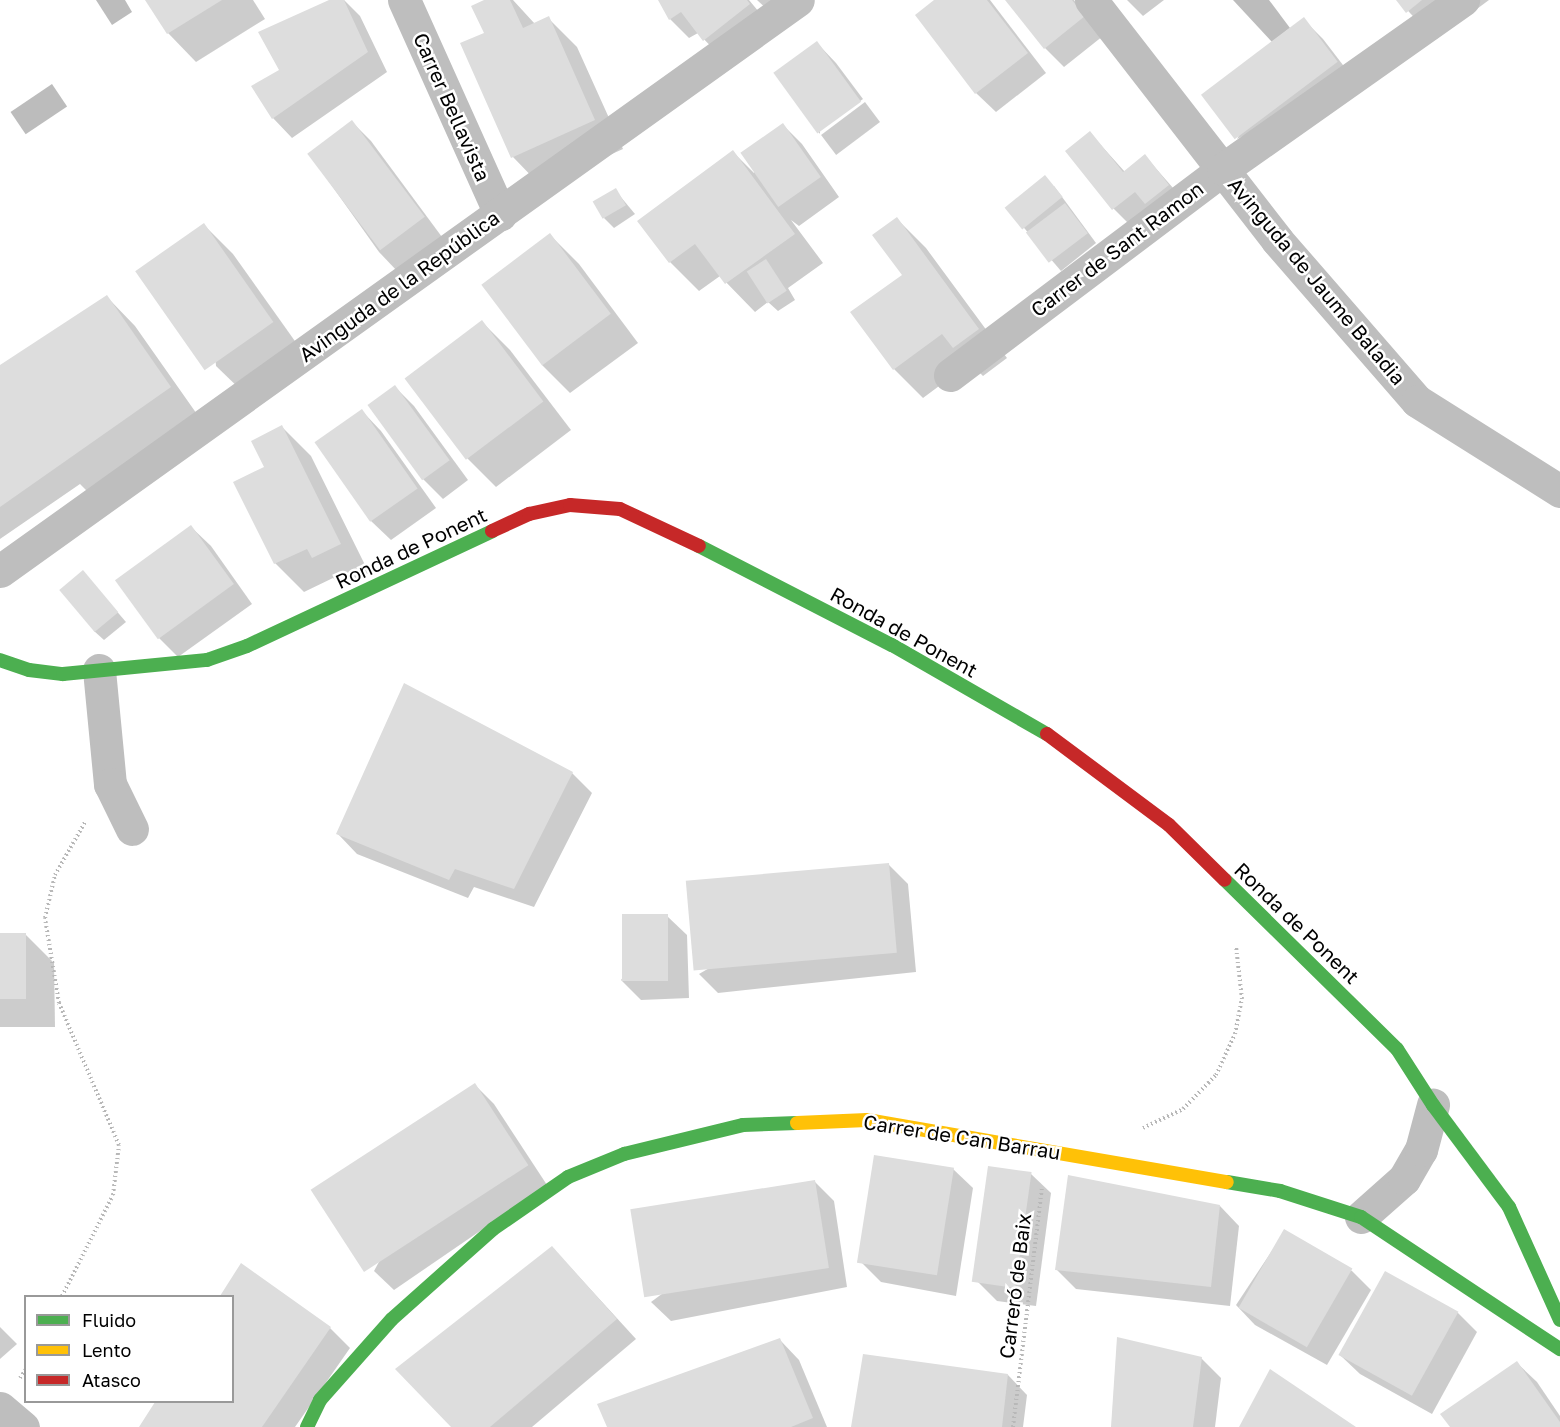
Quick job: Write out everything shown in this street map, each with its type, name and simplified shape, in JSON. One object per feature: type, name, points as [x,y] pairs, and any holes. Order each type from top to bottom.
[{"type":"street","name":"Carrer Bellavista","points":[[404,0],[500,214]]},
{"type":"street","name":"Avinguda de la República","points":[[0,572],[798,0]]},
{"type":"street","name":"Avinguda de Jaume Baladia","points":[[1090,0],[1277,240],[1417,401],[1560,491]]},
{"type":"street","name":"Carrer de Sant Ramon","points":[[950,375],[1223,169],[1463,0]]},
{"type":"street","name":"Ronda de Ponent","points":[[0,660],[29,670],[63,674],[207,660],[247,646],[529,514],[570,505],[620,509],[674,533],[892,645],[1061,742],[1169,825],[1397,1049],[1433,1105],[1509,1207],[1560,1320]]},
{"type":"street","points":[[99,670],[110,784],[132,829]]},
{"type":"street","points":[[1361,1217],[1404,1179],[1421,1150],[1433,1105]]},
{"type":"street","name":"Carrer de Can Barrau","points":[[307,1427],[320,1400],[392,1319],[493,1229],[568,1177],[624,1154],[743,1125],[867,1120],[1280,1191],[1361,1217],[1560,1350]]},
{"type":"street","points":[[0,1408],[23,1427]]},
{"type":"path","points":[[63,1295],[113,1195],[119,1145],[59,1003],[45,918],[55,875],[110,784]]},
{"type":"path","points":[[1085,1156],[1184,1109],[1216,1076],[1235,1034],[1242,999],[1235,941]]},
{"type":"path","name":"Carreró de Baix","points":[[1013,1427],[1046,1149]]},
{"type":"shaded area","points":[[96,0],[125,0],[132,12],[112,25]]},
{"type":"shaded area","points":[[1233,0],[1269,0],[1290,28],[1272,42]]},
{"type":"shaded area","points":[[52,84],[67,106],[26,134],[11,112]]},
{"type":"building","points":[[145,0],[222,0],[167,34]]},
{"type":"building","points":[[329,0],[344,0],[368,52],[272,119],[251,86],[279,70],[258,32]]},
{"type":"building","points":[[484,0],[510,0],[523,28],[549,16],[595,120],[511,158],[460,43],[484,33],[471,6]]},
{"type":"building","points":[[658,0],[747,0],[750,4],[703,41],[681,12],[669,20]]},
{"type":"building","points":[[934,0],[987,0],[1028,53],[975,94],[915,15]]},
{"type":"building","points":[[1005,0],[1072,0],[1085,16],[1044,49]]},
{"type":"building","points":[[1396,0],[1422,0],[1406,13]]},
{"type":"building","points":[[1304,17],[1338,62],[1235,139],[1201,95]]},
{"type":"building","points":[[817,41],[861,102],[817,133],[773,73]]},
{"type":"building","points":[[352,120],[425,217],[380,250],[307,154]]},
{"type":"building","points":[[783,123],[821,177],[778,207],[740,153]]},
{"type":"building","points":[[1090,131],[1123,172],[1145,154],[1169,185],[1145,204],[1135,192],[1112,210],[1065,151]]},
{"type":"building","points":[[733,150],[795,234],[725,284],[695,244],[669,263],[637,221]]},
{"type":"building","points":[[1045,175],[1063,197],[1022,229],[1005,208]]},
{"type":"building","points":[[616,188],[626,205],[603,219],[593,202]]},
{"type":"building","points":[[1065,203],[1088,233],[1049,263],[1026,232]]},
{"type":"building","points":[[897,217],[979,329],[953,348],[942,334],[893,370],[850,312],[902,275],[872,235]]},
{"type":"building","points":[[204,223],[273,322],[205,370],[135,271]]},
{"type":"building","points":[[550,233],[611,314],[542,365],[481,285]]},
{"type":"building","points":[[766,259],[787,291],[767,303],[747,272]]},
{"type":"building","points":[[107,295],[171,387],[0,507],[0,365]]},
{"type":"building","points":[[482,320],[543,401],[466,460],[405,378]]},
{"type":"building","points":[[395,385],[450,460],[422,480],[367,405]]},
{"type":"building","points":[[362,409],[418,488],[370,522],[314,442]]},
{"type":"building","points":[[282,425],[341,544],[312,558],[307,549],[274,564],[233,482],[264,467],[251,441]]},
{"type":"building","points":[[191,525],[234,584],[158,639],[115,580]]},
{"type":"building","points":[[83,570],[118,612],[95,632],[59,590]]},
{"type":"building","points":[[404,683],[573,772],[514,889],[455,869],[449,880],[336,834]]},
{"type":"building","points":[[889,863],[897,953],[694,970],[686,881]]},
{"type":"building","points":[[622,914],[668,914],[668,981],[622,981]]},
{"type":"building","points":[[0,933],[26,933],[26,999],[0,999]]},
{"type":"building","points":[[475,1083],[528,1165],[364,1272],[311,1190]]},
{"type":"building","points":[[874,1155],[954,1168],[937,1275],[857,1263]]},
{"type":"building","points":[[988,1166],[1032,1172],[1015,1288],[972,1282]]},
{"type":"building","points":[[1068,1175],[1220,1205],[1211,1287],[1055,1270]]},
{"type":"building","points":[[815,1180],[829,1268],[644,1297],[630,1209]]},
{"type":"building","points":[[1284,1229],[1352,1268],[1307,1347],[1238,1308]]},
{"type":"building","points":[[552,1246],[617,1319],[490,1427],[451,1427],[395,1369]]},
{"type":"building","points":[[241,1263],[331,1327],[262,1427],[139,1427],[154,1403],[234,1403],[234,1295],[221,1295]]},
{"type":"building","points":[[1385,1271],[1458,1312],[1412,1396],[1338,1355]]},
{"type":"building","points":[[1117,1337],[1202,1357],[1193,1427],[1111,1427]]},
{"type":"building","points":[[780,1338],[813,1418],[791,1427],[607,1427],[597,1404]]},
{"type":"building","points":[[863,1354],[1008,1374],[1002,1427],[851,1427]]},
{"type":"building","points":[[1517,1361],[1560,1422],[1560,1427],[1450,1427],[1440,1414]]},
{"type":"building","points":[[1270,1369],[1356,1427],[1239,1427]]},
{"type":"traffic: fast","points":[[0,660],[29,670],[63,674],[207,660],[247,646],[492,531]]},
{"type":"traffic: fast","points":[[699,546],[892,645],[1047,734]]},
{"type":"traffic: fast","points":[[1225,880],[1397,1049],[1433,1105],[1509,1207],[1560,1320]]},
{"type":"traffic: fast","points":[[307,1427],[320,1400],[392,1319],[493,1229],[568,1177],[624,1154],[743,1125],[797,1123]]},
{"type":"traffic: fast","points":[[1227,1182],[1280,1191],[1361,1217],[1560,1349]]},
{"type":"traffic: slow","points":[[797,1123],[867,1120],[1227,1182]]},
{"type":"traffic: jam","points":[[492,531],[529,514],[570,505],[620,509],[699,546]]},
{"type":"traffic: jam","points":[[1047,734],[1169,825],[1225,880]]}]
